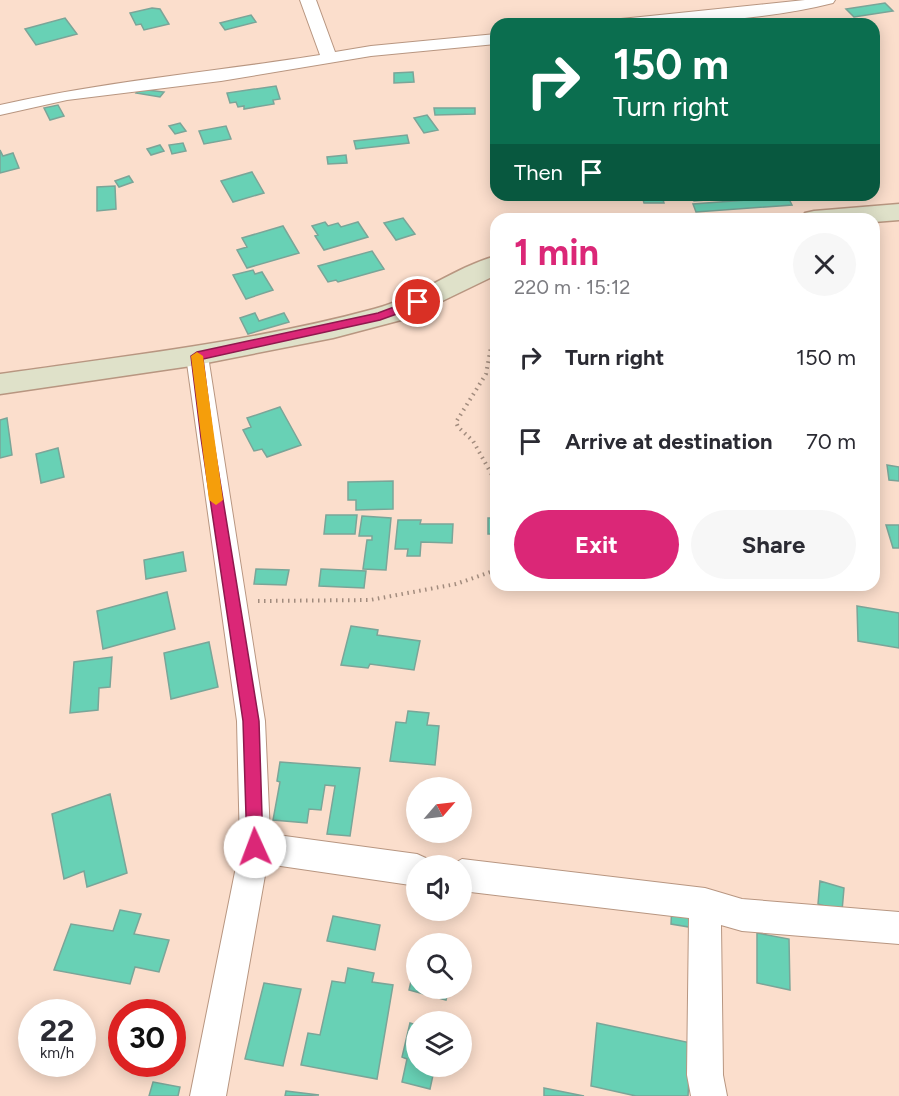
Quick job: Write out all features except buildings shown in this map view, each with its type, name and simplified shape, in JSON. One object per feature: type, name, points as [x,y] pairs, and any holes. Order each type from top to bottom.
[{"type":"street","points":[[308,0],[329,57]]},
{"type":"street","points":[[648,5],[672,18],[790,7],[827,0]]},
{"type":"street","points":[[0,110],[67,95],[221,76],[329,57],[490,40]]},
{"type":"street","points":[[880,214],[899,212]]},
{"type":"street","points":[[0,384],[197,356],[380,316],[398,311],[490,269]]},
{"type":"street","points":[[197,356],[251,721],[255,847],[208,1096]]},
{"type":"street","points":[[255,847],[406,868]]},
{"type":"street","points":[[472,876],[705,904],[742,915],[899,928]]},
{"type":"street","points":[[705,904],[705,1075],[709,1096]]},
{"type":"path","points":[[490,360],[486,374],[456,422],[458,427],[473,441],[490,471]]},
{"type":"path","points":[[232,601],[370,600],[456,584],[490,572]]},
{"type":"slow traffic","points":[[197,356],[216,500]]},
{"type":"route","points":[[255,847],[251,721],[207,438],[197,356],[380,316],[418,302]]}]
